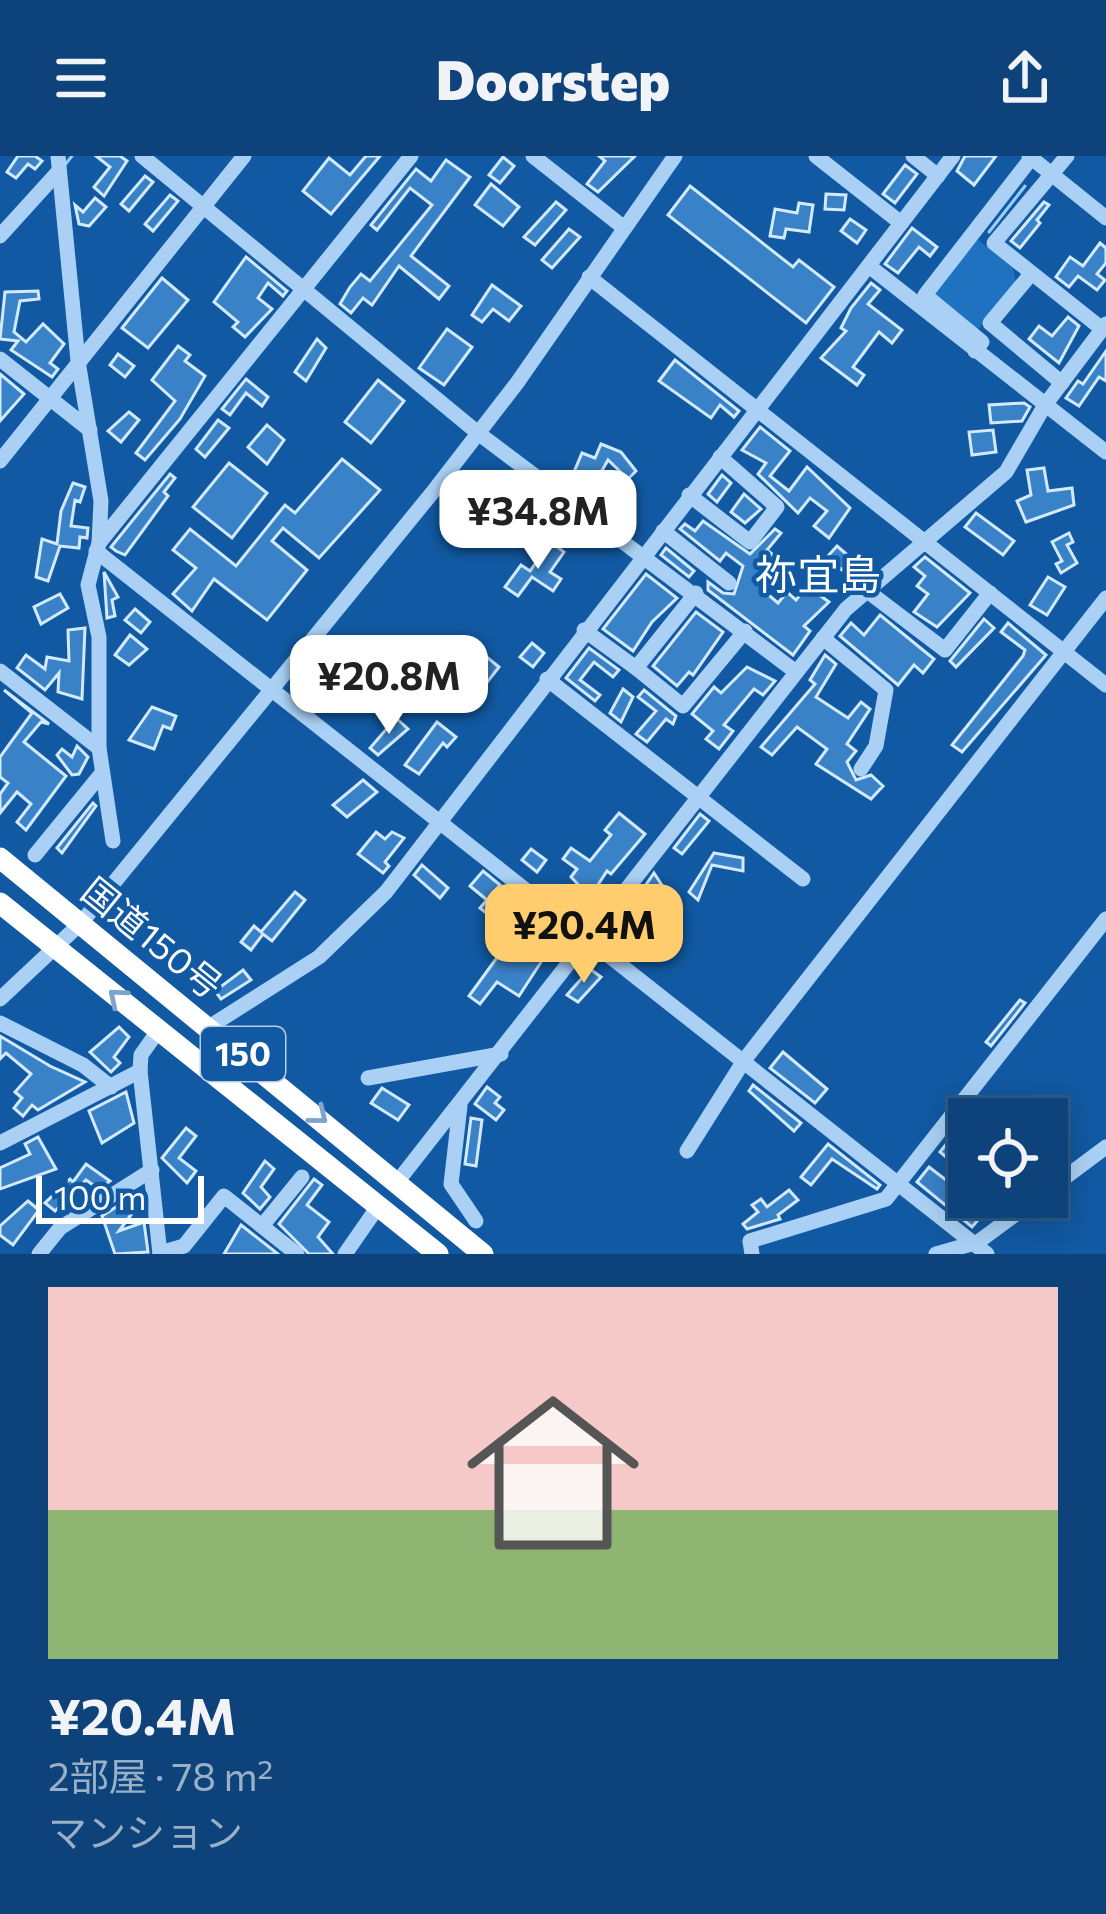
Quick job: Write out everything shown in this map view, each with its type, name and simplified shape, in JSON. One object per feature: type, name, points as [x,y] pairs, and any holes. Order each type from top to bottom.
[{"type":"highway","name":"国道150号","points":[[0,858],[483,1254]]},
{"type":"highway","name":"国道150号","points":[[0,902],[438,1254]]},
{"type":"street","points":[[142,156],[478,433],[796,672]]},
{"type":"street","points":[[0,460],[244,156]]},
{"type":"street","points":[[97,547],[412,156]]},
{"type":"street","points":[[0,999],[59,949],[81,923],[478,433],[675,156]]},
{"type":"street","points":[[817,156],[902,224]]},
{"type":"street","points":[[913,156],[938,176]]},
{"type":"street","points":[[209,1027],[319,957],[386,892],[953,156]]},
{"type":"street","points":[[398,1181],[823,638],[866,590],[1006,472],[1029,440],[1045,405],[1104,326],[994,243],[1066,156]]},
{"type":"street","points":[[975,351],[982,342],[925,295],[1031,157],[1106,218]]},
{"type":"street","points":[[544,160],[623,227]]},
{"type":"street","points":[[0,236],[58,164]]},
{"type":"street","points":[[58,164],[78,361],[100,501],[88,585],[101,662],[99,748],[113,841]]},
{"type":"street","points":[[869,266],[1106,452]]},
{"type":"street","points":[[1031,274],[990,322],[1062,383]]},
{"type":"street","points":[[589,277],[1106,685]]},
{"type":"street","points":[[0,359],[90,430]]},
{"type":"street","points":[[689,495],[750,542],[777,507],[719,458]]},
{"type":"street","points":[[663,531],[728,583]]},
{"type":"street","points":[[97,547],[982,1248]]},
{"type":"street","points":[[866,590],[945,650],[990,592]]},
{"type":"street","points":[[636,668],[696,593]]},
{"type":"street","points":[[687,1151],[746,1059],[1106,598]]},
{"type":"street","points":[[584,630],[683,706],[745,631]]},
{"type":"street","points":[[823,638],[886,690],[876,746],[861,769]]},
{"type":"street","points":[[1,674],[99,748]]},
{"type":"street","points":[[547,679],[803,879]]},
{"type":"street","points":[[35,855],[103,773]]},
{"type":"street","points":[[752,1254],[750,1241],[886,1199],[1106,919]]},
{"type":"street","points":[[0,1023],[83,1065],[111,1087]]},
{"type":"street","points":[[158,1031],[141,1055],[140,1070],[160,1253],[184,1246],[224,1196],[297,1254]]},
{"type":"street","points":[[368,1078],[501,1054]]},
{"type":"street","points":[[0,1143],[140,1070]]},
{"type":"street","points":[[461,1103],[451,1184],[476,1221]]},
{"type":"street","points":[[1068,1175],[1106,1147]]},
{"type":"street","points":[[39,1254],[60,1228],[152,1170]]},
{"type":"street","points":[[262,1226],[302,1177]]},
{"type":"street","points":[[345,1254],[377,1208]]},
{"type":"street","points":[[936,1254],[982,1248],[1016,1218]]},
{"type":"shaded area","points":[[976,238],[1013,268],[1016,284],[976,332],[930,295]]},
{"type":"building","points":[[18,156],[42,161],[35,169],[28,164],[16,178],[7,172]]},
{"type":"building","points":[[96,156],[120,156],[127,161],[104,196],[94,187],[110,167]]},
{"type":"building","points":[[366,156],[380,156],[331,214],[303,191],[329,158],[350,175]]},
{"type":"building","points":[[599,156],[635,156],[598,192],[587,184],[605,161]]},
{"type":"building","points":[[965,156],[996,156],[974,185],[957,171]]},
{"type":"building","points":[[503,157],[514,166],[500,183],[489,175]]},
{"type":"building","points":[[446,160],[470,177],[411,256],[449,286],[439,299],[399,266],[372,305],[363,298],[351,313],[340,304],[350,287],[361,274],[370,281],[432,205],[410,188],[377,230],[371,225],[416,169],[431,181]]},
{"type":"building","points":[[905,165],[917,174],[895,203],[883,194]]},
{"type":"building","points":[[145,176],[153,182],[129,211],[121,204]]},
{"type":"building","points":[[491,184],[519,207],[503,226],[475,205]]},
{"type":"building","points":[[690,186],[793,267],[799,260],[834,287],[806,323],[668,215]]},
{"type":"building","points":[[826,194],[846,195],[844,210],[825,209]]},
{"type":"building","points":[[170,195],[178,201],[153,231],[145,224]]},
{"type":"building","points":[[95,198],[106,207],[89,226],[79,224],[75,205],[83,212]]},
{"type":"building","points":[[556,202],[566,210],[535,245],[524,237]]},
{"type":"building","points":[[1044,202],[1049,205],[1037,220],[1040,223],[1020,248],[1011,241]]},
{"type":"building","points":[[799,203],[813,205],[809,232],[786,229],[784,238],[770,236],[775,209],[797,213]]},
{"type":"building","points":[[850,219],[866,230],[857,243],[841,231]]},
{"type":"building","points":[[912,228],[937,247],[930,256],[919,247],[898,273],[885,264]]},
{"type":"building","points":[[569,229],[580,237],[552,268],[542,260]]},
{"type":"building","points":[[1100,243],[1106,248],[1106,263],[1097,274],[1105,280],[1097,290],[1078,276],[1069,287],[1056,277],[1070,257],[1083,266]]},
{"type":"building","points":[[246,257],[287,291],[283,296],[268,283],[258,298],[272,309],[245,337],[233,327],[238,322],[214,302]]},
{"type":"building","points":[[162,278],[188,300],[148,348],[122,328]]},
{"type":"building","points":[[871,283],[880,290],[868,304],[902,330],[892,343],[879,332],[853,367],[864,375],[857,385],[821,358],[846,331],[841,328],[851,308]]},
{"type":"building","points":[[492,285],[521,306],[509,321],[493,309],[482,322],[472,315]]},
{"type":"building","points":[[38,291],[39,299],[20,301],[14,332],[26,342],[43,324],[64,344],[50,363],[58,369],[52,377],[11,350],[18,341],[0,339],[5,292]]},
{"type":"building","points":[[1068,317],[1079,326],[1059,363],[1029,339],[1039,326],[1052,336]]},
{"type":"building","points":[[447,329],[472,347],[444,385],[419,368]]},
{"type":"building","points":[[317,339],[326,348],[306,381],[295,372]]},
{"type":"building","points":[[178,346],[190,355],[185,361],[205,376],[180,419],[145,460],[136,453],[175,401],[152,380]]},
{"type":"building","points":[[1106,351],[1106,381],[1099,377],[1079,406],[1066,398],[1078,381],[1083,384]]},
{"type":"building","points":[[118,354],[134,366],[125,377],[110,365]]},
{"type":"building","points":[[675,360],[739,411],[734,417],[720,405],[711,418],[659,381]]},
{"type":"building","points":[[0,374],[24,394],[0,421]]},
{"type":"building","points":[[246,379],[268,397],[262,406],[246,393],[230,415],[222,409]]},
{"type":"building","points":[[378,380],[404,401],[371,443],[345,422]]},
{"type":"building","points":[[1024,403],[1030,407],[1022,421],[991,423],[989,405]]},
{"type":"building","points":[[129,412],[139,420],[121,442],[108,431]]},
{"type":"building","points":[[218,420],[229,428],[205,457],[196,449]]},
{"type":"building","points":[[267,425],[284,440],[267,464],[248,447]]},
{"type":"building","points":[[760,427],[790,451],[770,476],[789,491],[807,467],[850,508],[829,538],[814,526],[827,511],[810,498],[798,513],[758,474],[766,463],[742,450]]},
{"type":"building","points":[[993,430],[996,452],[972,455],[969,432]]},
{"type":"building","points":[[601,444],[621,452],[636,471],[628,479],[608,460],[596,481],[574,472],[582,453],[595,458]]},
{"type":"building","points":[[342,459],[380,490],[319,558],[283,528],[272,541],[307,570],[267,620],[214,579],[192,611],[173,594],[196,568],[173,550],[190,529],[236,566],[285,505],[295,513]]},
{"type":"building","points":[[229,463],[267,493],[232,538],[193,507]]},
{"type":"building","points":[[1044,468],[1048,491],[1072,488],[1074,505],[1026,522],[1017,501],[1031,495],[1027,470]]},
{"type":"building","points":[[170,474],[175,478],[164,492],[168,496],[125,555],[116,551],[111,547]]},
{"type":"building","points":[[722,475],[731,483],[717,502],[708,494]]},
{"type":"building","points":[[73,483],[85,487],[80,502],[75,500],[71,526],[88,528],[87,538],[80,537],[79,548],[60,546],[48,581],[36,577],[42,539],[57,544],[61,511]]},
{"type":"building","points":[[480,484],[506,502],[497,517],[470,499]]},
{"type":"building","points":[[744,494],[761,509],[745,523],[731,512]]},
{"type":"building","points":[[976,513],[1014,541],[1003,555],[965,527]]},
{"type":"building","points":[[703,521],[750,554],[775,529],[781,533],[767,550],[793,571],[782,584],[774,578],[764,591],[778,603],[787,592],[796,600],[807,586],[829,602],[804,626],[810,631],[793,655],[708,590],[708,582],[723,593],[734,594],[743,566],[726,553],[720,561],[680,529],[685,524],[695,531]]},
{"type":"building","points":[[1069,533],[1073,542],[1067,545],[1077,563],[1061,573],[1056,564],[1062,561],[1052,542]]},
{"type":"building","points":[[551,542],[564,552],[550,572],[561,579],[553,591],[532,577],[518,596],[505,587],[521,565],[530,571]]},
{"type":"building","points":[[837,546],[852,559],[842,570],[827,557]]},
{"type":"building","points":[[666,548],[694,571],[689,577],[661,555]]},
{"type":"building","points":[[925,557],[970,593],[937,627],[914,612],[928,594],[917,586],[925,576],[914,567]]},
{"type":"building","points":[[104,572],[118,597],[112,600],[115,616],[107,618]]},
{"type":"building","points":[[646,574],[677,598],[652,622],[633,651],[603,629]]},
{"type":"building","points":[[1048,577],[1065,587],[1047,615],[1030,605]]},
{"type":"building","points":[[60,594],[68,608],[41,624],[34,607]]},
{"type":"building","points":[[135,609],[150,622],[141,633],[125,620]]},
{"type":"building","points":[[696,612],[723,632],[693,675],[689,672],[677,686],[653,666]]},
{"type":"building","points":[[880,615],[934,659],[923,673],[914,665],[898,685],[840,636],[851,623],[864,635]]},
{"type":"building","points":[[984,619],[994,628],[956,667],[950,661]]},
{"type":"building","points":[[1008,623],[1046,655],[962,752],[952,745],[1023,656],[1025,650],[1001,632]]},
{"type":"building","points":[[85,628],[82,699],[58,692],[59,673],[45,690],[17,668],[26,655],[45,669],[47,657],[69,661],[68,630]]},
{"type":"building","points":[[130,635],[147,649],[129,665],[115,655]]},
{"type":"building","points":[[532,643],[544,653],[533,667],[520,657]]},
{"type":"building","points":[[589,648],[619,670],[613,677],[594,662],[580,680],[600,695],[595,701],[566,678]]},
{"type":"building","points":[[483,654],[499,667],[478,694],[466,684],[471,678],[465,673]]},
{"type":"building","points":[[825,655],[836,664],[816,697],[848,718],[861,702],[870,709],[847,744],[856,751],[847,762],[856,780],[871,775],[883,786],[871,799],[816,764],[827,749],[797,727],[772,755],[761,747],[815,684],[810,680]]},
{"type":"building","points":[[428,658],[446,672],[427,689],[413,678]]},
{"type":"building","points":[[321,666],[342,684],[348,675],[357,682],[344,697],[327,683],[318,695],[306,685]]},
{"type":"building","points":[[747,667],[775,681],[763,695],[754,689],[724,725],[733,731],[719,749],[706,739],[713,731],[692,714],[714,687],[721,693]]},
{"type":"building","points":[[623,689],[633,697],[621,722],[610,713]]},
{"type":"building","points":[[4,690],[49,724],[41,722],[24,742],[66,776],[26,830],[17,822],[31,804],[17,792],[0,813],[0,794],[8,783],[0,777],[0,757],[32,713]]},
{"type":"building","points":[[644,690],[676,716],[673,724],[666,719],[647,742],[636,734],[656,711],[638,697]]},
{"type":"building","points":[[152,707],[176,716],[171,729],[163,726],[154,749],[129,740]]},
{"type":"building","points":[[396,718],[408,729],[378,755],[370,748]]},
{"type":"building","points":[[437,722],[456,737],[447,747],[443,743],[419,774],[405,765]]},
{"type":"building","points":[[77,746],[88,757],[79,774],[72,775],[57,755],[62,749],[72,757]]},
{"type":"building","points":[[363,780],[377,792],[347,817],[333,805]]},
{"type":"building","points":[[93,803],[96,806],[62,853],[57,848]]},
{"type":"building","points":[[619,813],[645,834],[611,874],[607,871],[590,897],[571,877],[577,869],[563,859],[571,848],[590,861],[611,835],[605,830]]},
{"type":"building","points":[[700,814],[709,821],[682,854],[674,848]]},
{"type":"building","points":[[376,832],[385,839],[392,832],[404,838],[385,862],[389,866],[383,873],[358,854]]},
{"type":"building","points":[[531,849],[546,860],[537,872],[522,860]]},
{"type":"building","points":[[714,853],[743,858],[743,871],[712,865],[698,900],[689,892]]},
{"type":"building","points":[[422,865],[448,888],[440,898],[414,875]]},
{"type":"building","points":[[483,871],[500,885],[488,899],[498,906],[490,916],[480,908],[487,900],[470,886]]},
{"type":"building","points":[[654,873],[667,893],[656,916],[631,907]]},
{"type":"building","points":[[295,892],[305,900],[272,941],[263,934],[251,950],[241,942],[254,926],[261,932]]},
{"type":"building","points":[[531,942],[547,953],[519,996],[497,982],[480,1004],[469,996],[504,948],[519,960]]},
{"type":"building","points":[[590,969],[601,977],[578,1002],[567,995]]},
{"type":"building","points":[[243,970],[251,980],[221,999],[215,991]]},
{"type":"building","points":[[1020,1000],[1025,1003],[991,1046],[986,1042]]},
{"type":"building","points":[[119,1027],[129,1037],[114,1057],[120,1063],[111,1072],[90,1052]]},
{"type":"building","points":[[0,1036],[85,1082],[38,1110],[32,1105],[23,1116],[14,1108],[22,1098],[15,1092],[31,1074],[6,1053],[0,1059]]},
{"type":"building","points":[[783,1052],[827,1089],[815,1103],[770,1068]]},
{"type":"building","points":[[753,1085],[801,1123],[794,1131],[749,1091]]},
{"type":"building","points":[[487,1087],[500,1097],[495,1103],[504,1110],[496,1120],[475,1104]]},
{"type":"building","points":[[382,1088],[409,1105],[398,1120],[371,1103]]},
{"type":"building","points":[[126,1092],[134,1123],[102,1143],[89,1111]]},
{"type":"building","points":[[471,1118],[482,1120],[476,1166],[465,1164]]},
{"type":"building","points":[[186,1128],[196,1136],[179,1158],[196,1171],[187,1183],[162,1158]]},
{"type":"building","points":[[38,1137],[56,1169],[0,1189],[0,1168],[30,1154],[25,1144]]},
{"type":"building","points":[[828,1144],[880,1185],[877,1189],[832,1159],[811,1185],[801,1177]]},
{"type":"building","points":[[265,1161],[274,1169],[261,1187],[270,1197],[260,1209],[243,1193]]},
{"type":"building","points":[[86,1164],[110,1181],[99,1189],[86,1180],[55,1211],[45,1203],[70,1179],[73,1182]]},
{"type":"building","points":[[929,1167],[948,1182],[948,1207],[917,1182]]},
{"type":"building","points":[[314,1179],[322,1185],[307,1205],[329,1222],[318,1237],[333,1254],[309,1254],[279,1224]]},
{"type":"building","points":[[789,1190],[798,1200],[778,1215],[780,1219],[747,1229],[743,1224],[758,1212],[752,1205],[761,1199],[767,1207]]},
{"type":"building","points":[[135,1195],[142,1200],[119,1231],[144,1222],[148,1252],[115,1254],[102,1216]]},
{"type":"building","points":[[28,1201],[39,1210],[13,1245],[0,1235],[0,1226]]},
{"type":"building","points":[[241,1225],[278,1254],[224,1254]]},
{"type":"waterway","points":[[64,166],[72,156]]},
{"type":"waterway","points":[[989,232],[1025,186]]},
{"type":"district","name":"祢宜島","points":[[818,575]]}]
